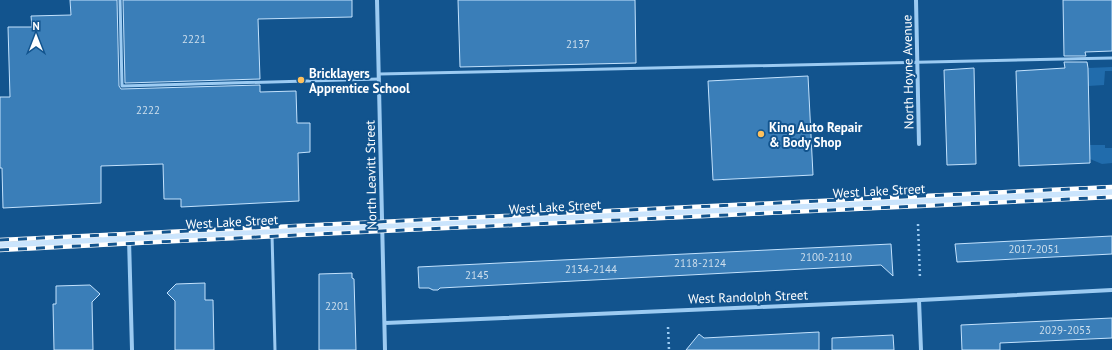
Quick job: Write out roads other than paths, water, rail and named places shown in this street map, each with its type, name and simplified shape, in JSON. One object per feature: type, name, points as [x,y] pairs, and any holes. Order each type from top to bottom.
[{"type":"main road","name":"West Lake Street","points":[[0,246],[1112,192]]},
{"type":"street","name":"North Leavitt Street","points":[[377,0],[385,350]]},
{"type":"street","name":"North Hoyne Avenue","points":[[916,0],[919,144]]},
{"type":"street","points":[[129,239],[132,350]]},
{"type":"street","name":"West Randolph Street","points":[[384,323],[920,300],[1112,290]]},
{"type":"street","points":[[920,300],[921,350]]},
{"type":"lane","points":[[120,0],[122,86],[379,77],[1112,58]]},
{"type":"lane","points":[[272,232],[276,350]]},
{"type":"railway","points":[[0,240],[1112,187]]},
{"type":"railway","points":[[0,250],[1112,197]]},
{"type":"place","name":"Bricklayers Apprentice School","points":[[301,80]]},
{"type":"place","name":"King Auto Repair & Body Shop","points":[[761,134]]}]
